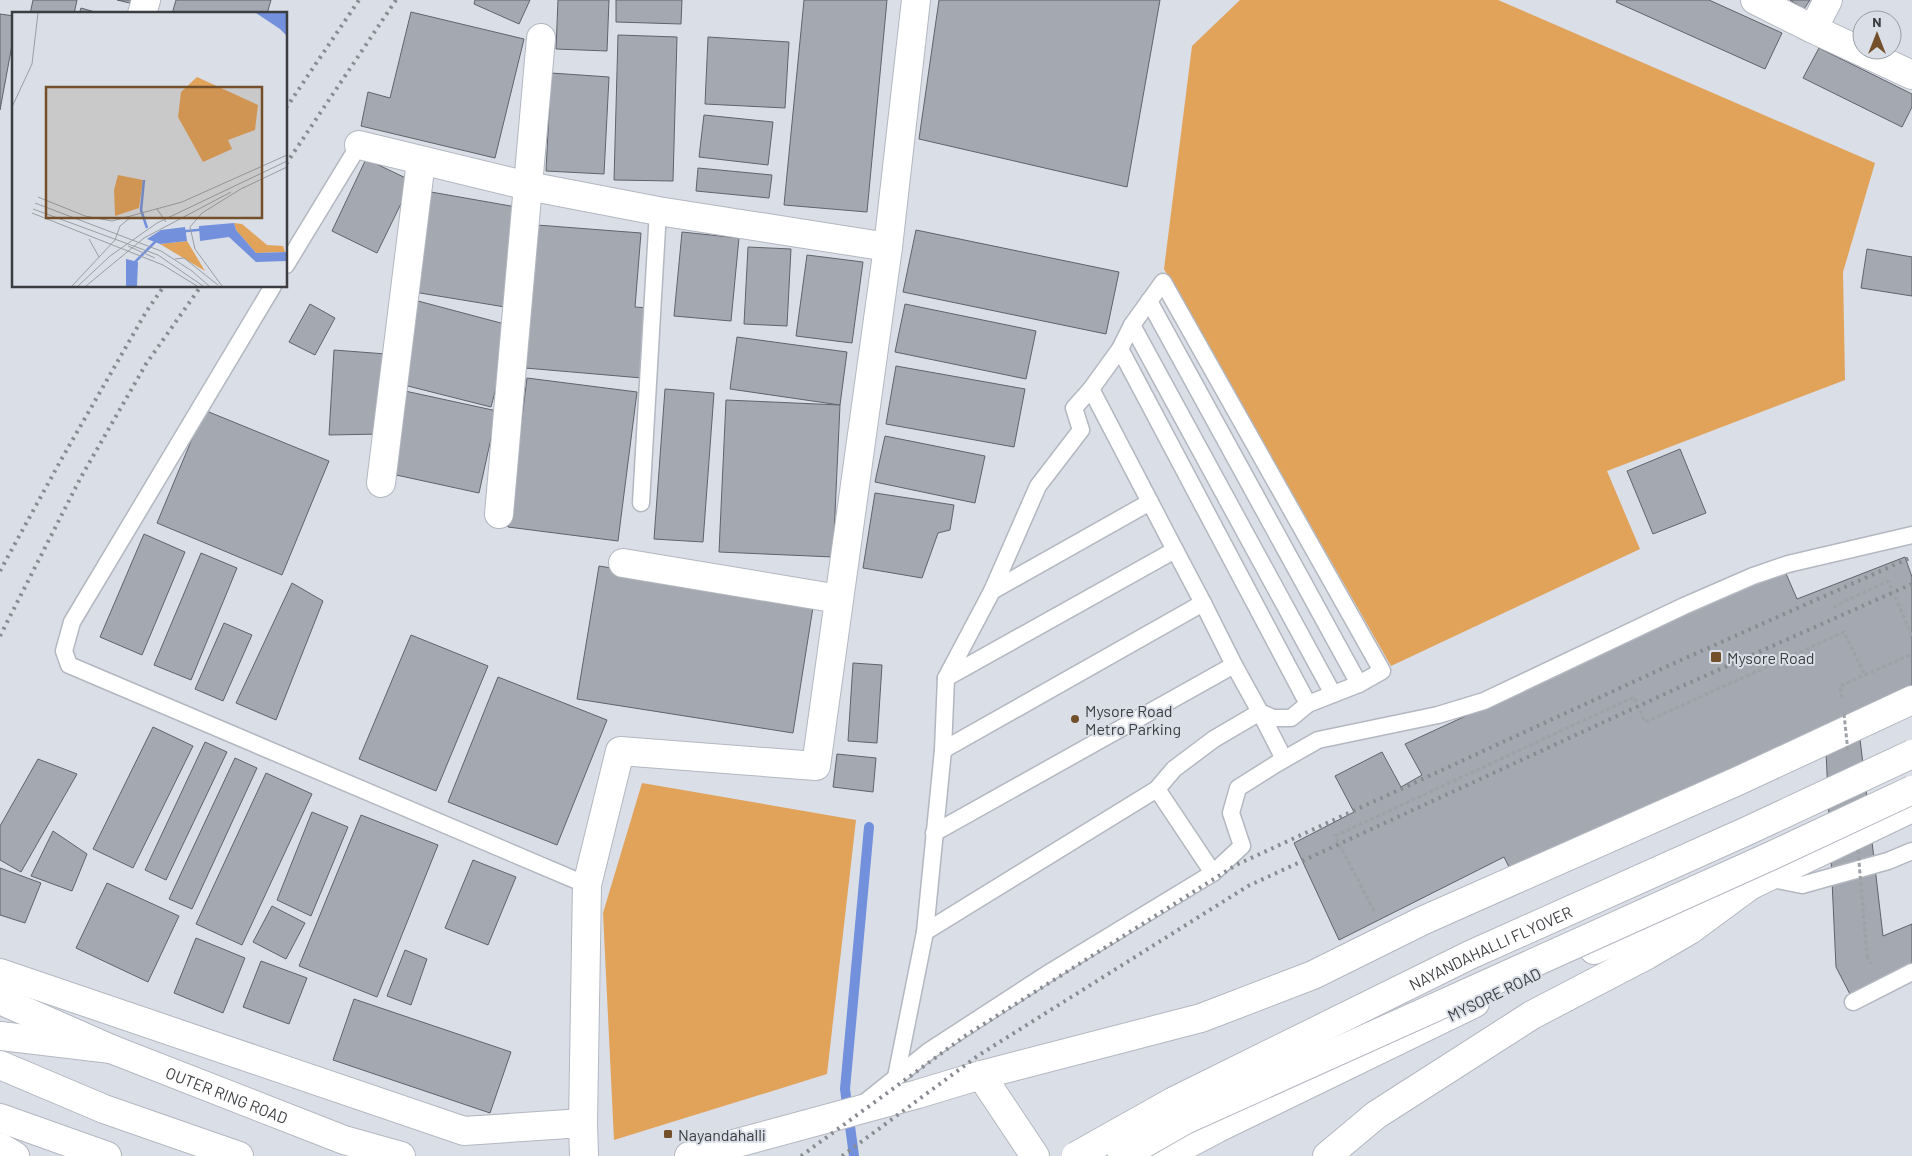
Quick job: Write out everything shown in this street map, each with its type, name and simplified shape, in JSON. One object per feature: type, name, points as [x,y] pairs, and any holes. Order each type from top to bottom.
[{"type":"main road","points":[[584,1156],[587,885],[620,751],[816,766],[888,247],[916,0]]},
{"type":"main road","points":[[1755,0],[1912,75]]},
{"type":"main road","points":[[1813,29],[1828,0]]},
{"type":"main road","points":[[500,514],[540,38]]},
{"type":"main road","points":[[360,145],[528,186],[658,211],[888,247]]},
{"type":"main road","points":[[381,483],[421,161]]},
{"type":"main road","points":[[623,563],[840,599]]},
{"type":"main road","points":[[689,1156],[980,1075],[1201,1018],[1313,975],[1424,920],[1740,780],[1912,700]]},
{"type":"main road","name":"NAYANDAHALLI FLYOVER","points":[[1076,1156],[1174,1100],[1470,955],[1747,831],[1912,754]]},
{"type":"main road","name":"NAYANDAHALLI FLYOVER","points":[[1122,1156],[1185,1120],[1773,855],[1912,790]]},
{"type":"main road","name":"MYSORE ROAD","points":[[1165,1156],[1218,1128],[1541,971],[1759,881],[1912,808]]},
{"type":"main road","points":[[1327,1156],[1376,1115],[1532,1015],[1647,955],[1690,930],[1759,881]]},
{"type":"main road","points":[[0,973],[464,1131],[583,1122]]},
{"type":"main road","points":[[0,1000],[110,1049]]},
{"type":"main road","points":[[0,1036],[110,1049]]},
{"type":"main road","name":"OUTER RING ROAD","points":[[110,1049],[344,1140],[402,1156]]},
{"type":"main road","points":[[0,1065],[104,1109],[239,1156]]},
{"type":"main road","points":[[980,1075],[1035,1156]]},
{"type":"main road","points":[[0,1118],[98,1153]]},
{"type":"main road","points":[[752,1156],[804,1125]]},
{"type":"main road","points":[[0,1146],[15,1156]]},
{"type":"lane","points":[[288,261],[360,145]]},
{"type":"lane","points":[[640,503],[658,211]]},
{"type":"lane","points":[[896,1078],[925,932],[943,750],[946,678],[992,591],[1038,486],[1081,430],[1074,408],[1120,349],[1132,324],[1163,282],[1382,671],[1359,684],[1308,704],[1291,718],[1273,718],[1260,712]]},
{"type":"lane","points":[[272,288],[72,622],[64,651],[70,665],[587,885]]},
{"type":"lane","points":[[1149,302],[1359,684]]},
{"type":"lane","points":[[1132,324],[1333,694]]},
{"type":"lane","points":[[1120,349],[1308,704]]},
{"type":"lane","points":[[1090,389],[1284,759]]},
{"type":"lane","points":[[992,591],[1150,502]]},
{"type":"lane","points":[[854,1111],[930,1051],[1052,971],[1213,873],[1242,846],[1231,813],[1238,788],[1318,740],[1438,715],[1484,701],[1684,606],[1753,576],[1788,564],[1912,535]]},
{"type":"lane","points":[[946,678],[1175,550]]},
{"type":"lane","points":[[943,750],[1203,603]]},
{"type":"lane","points":[[934,833],[1234,665]]},
{"type":"lane","points":[[925,932],[1157,789],[1174,769],[1214,739],[1260,712]]},
{"type":"lane","points":[[1157,789],[1213,873]]},
{"type":"lane","points":[[1759,881],[1802,885],[1888,861],[1912,851]]},
{"type":"lane","points":[[1853,1002],[1912,972]]},
{"type":"path","points":[[1833,607],[1888,581],[1912,636]]},
{"type":"path","points":[[1374,912],[1335,836],[1634,697],[1645,722],[1844,632],[1865,675]]},
{"type":"path","points":[[1844,714],[1840,686],[1912,654]]},
{"type":"shaded area","points":[[1240,0],[1498,0],[1875,163],[1843,272],[1845,380],[1607,471],[1640,549],[1391,666],[1164,269],[1192,46]]},
{"type":"shaded area","points":[[642,783],[856,820],[827,1074],[614,1140],[603,913]]},
{"type":"building","points":[[33,0],[77,0],[74,12],[30,12]]},
{"type":"building","points":[[117,0],[139,0],[138,5]]},
{"type":"building","points":[[176,0],[271,0],[268,12],[173,12]]},
{"type":"building","points":[[475,0],[530,0],[519,24],[474,4]]},
{"type":"building","points":[[558,0],[609,0],[607,51],[556,49]]},
{"type":"building","points":[[616,0],[682,0],[681,24],[616,22]]},
{"type":"building","points":[[804,0],[887,0],[867,212],[784,205]]},
{"type":"building","points":[[939,0],[1160,0],[1127,187],[919,139]]},
{"type":"building","points":[[1617,0],[1709,0],[1782,33],[1765,69],[1616,2]]},
{"type":"building","points":[[1790,0],[1810,0],[1804,9]]},
{"type":"building","points":[[81,8],[95,12],[80,12]]},
{"type":"building","points":[[411,12],[524,39],[495,158],[361,126],[368,92],[390,98]]},
{"type":"building","points":[[0,14],[12,16],[12,45],[0,110]]},
{"type":"building","points":[[618,35],[677,37],[673,181],[614,180]]},
{"type":"building","points":[[708,37],[789,42],[785,108],[705,104]]},
{"type":"building","points":[[1819,48],[1912,94],[1912,107],[1902,127],[1803,78]]},
{"type":"building","points":[[551,73],[609,77],[604,174],[546,171]]},
{"type":"building","points":[[704,115],[773,122],[768,165],[699,157]]},
{"type":"building","points":[[366,159],[412,181],[377,253],[332,231]]},
{"type":"building","points":[[698,168],[772,175],[769,198],[696,191]]},
{"type":"building","points":[[431,192],[522,208],[505,307],[414,292]]},
{"type":"building","points":[[537,225],[641,233],[635,307],[648,308],[642,378],[525,368]]},
{"type":"building","points":[[916,230],[1119,272],[1106,334],[903,292]]},
{"type":"building","points":[[682,232],[739,238],[731,321],[674,316]]},
{"type":"building","points":[[748,247],[791,249],[787,326],[744,324]]},
{"type":"building","points":[[1867,249],[1912,257],[1912,296],[1861,288]]},
{"type":"building","points":[[807,255],[863,262],[852,343],[796,336]]},
{"type":"building","points":[[418,301],[512,326],[491,407],[396,383]]},
{"type":"building","points":[[310,304],[335,318],[315,355],[289,342]]},
{"type":"building","points":[[905,304],[1036,331],[1026,379],[895,352]]},
{"type":"building","points":[[737,337],[847,352],[840,405],[730,389]]},
{"type":"building","points":[[334,350],[386,354],[381,434],[329,435]]},
{"type":"building","points":[[896,366],[1025,389],[1014,447],[886,424]]},
{"type":"building","points":[[527,378],[637,392],[618,541],[508,527]]},
{"type":"building","points":[[665,389],[714,393],[703,542],[654,539]]},
{"type":"building","points":[[405,391],[497,411],[479,493],[387,473]]},
{"type":"building","points":[[726,400],[840,405],[833,557],[719,552]]},
{"type":"building","points":[[204,410],[329,461],[282,575],[157,523]]},
{"type":"building","points":[[885,436],[985,456],[975,503],[875,482]]},
{"type":"building","points":[[1680,449],[1706,513],[1653,534],[1627,471]]},
{"type":"building","points":[[875,493],[954,505],[950,530],[938,533],[922,578],[863,568]]},
{"type":"building","points":[[144,534],[185,552],[142,655],[100,637]]},
{"type":"building","points":[[201,553],[237,568],[191,680],[154,665]]},
{"type":"building","points":[[1905,557],[1912,577],[1912,687],[1857,713],[1883,936],[1912,924],[1912,980],[1855,1004],[1836,967],[1825,730],[1512,873],[1504,857],[1339,940],[1294,843],[1354,812],[1335,776],[1382,752],[1401,787],[1422,775],[1405,744],[1784,569],[1797,599]]},
{"type":"building","points":[[599,566],[814,601],[793,733],[577,699]]},
{"type":"building","points":[[292,583],[323,601],[276,720],[236,703]]},
{"type":"building","points":[[224,623],[252,635],[223,701],[195,689]]},
{"type":"building","points":[[411,635],[488,666],[436,791],[359,759]]},
{"type":"building","points":[[853,663],[882,665],[877,743],[848,741]]},
{"type":"building","points":[[498,677],[607,720],[557,845],[448,802]]},
{"type":"building","points":[[153,727],[193,746],[133,868],[93,849]]},
{"type":"building","points":[[205,742],[227,752],[166,880],[145,870]]},
{"type":"building","points":[[837,754],[876,758],[873,792],[833,787]]},
{"type":"building","points":[[235,758],[257,768],[192,909],[169,899]]},
{"type":"building","points":[[38,759],[77,774],[21,872],[0,860],[0,826]]},
{"type":"building","points":[[266,773],[312,794],[242,945],[196,924]]},
{"type":"building","points":[[312,812],[348,827],[311,916],[277,900]]},
{"type":"building","points":[[361,815],[438,845],[377,997],[299,966]]},
{"type":"building","points":[[53,831],[87,854],[72,891],[31,876]]},
{"type":"building","points":[[473,860],[516,877],[488,945],[445,928]]},
{"type":"building","points":[[0,868],[41,883],[25,923],[0,915]]},
{"type":"building","points":[[107,883],[179,916],[148,982],[76,948]]},
{"type":"building","points":[[272,906],[305,923],[286,959],[253,942]]},
{"type":"building","points":[[196,938],[245,958],[223,1013],[174,993]]},
{"type":"building","points":[[405,950],[427,959],[411,1005],[387,996]]},
{"type":"building","points":[[261,961],[307,978],[289,1024],[243,1007]]},
{"type":"building","points":[[354,999],[511,1052],[490,1113],[333,1060]]},
{"type":"waterway","points":[[854,1156],[845,1089],[869,827]]},
{"type":"railway","points":[[288,105],[359,0]]},
{"type":"railway","points":[[288,161],[396,0]]},
{"type":"railway","points":[[0,571],[146,312],[163,288]]},
{"type":"railway","points":[[0,636],[81,477],[146,364],[200,288]]},
{"type":"railway","points":[[801,1156],[965,1036],[1236,865],[1670,665],[1912,557]]},
{"type":"railway","points":[[842,1156],[979,1055],[1248,886],[1680,687],[1912,584]]},
{"type":"place","name":"Mysore Road","points":[[1716,657]]},
{"type":"place","name":"Mysore Road Metro Parking","points":[[1075,719]]},
{"type":"place","name":"Nayandahalli","points":[[668,1134]]}]
